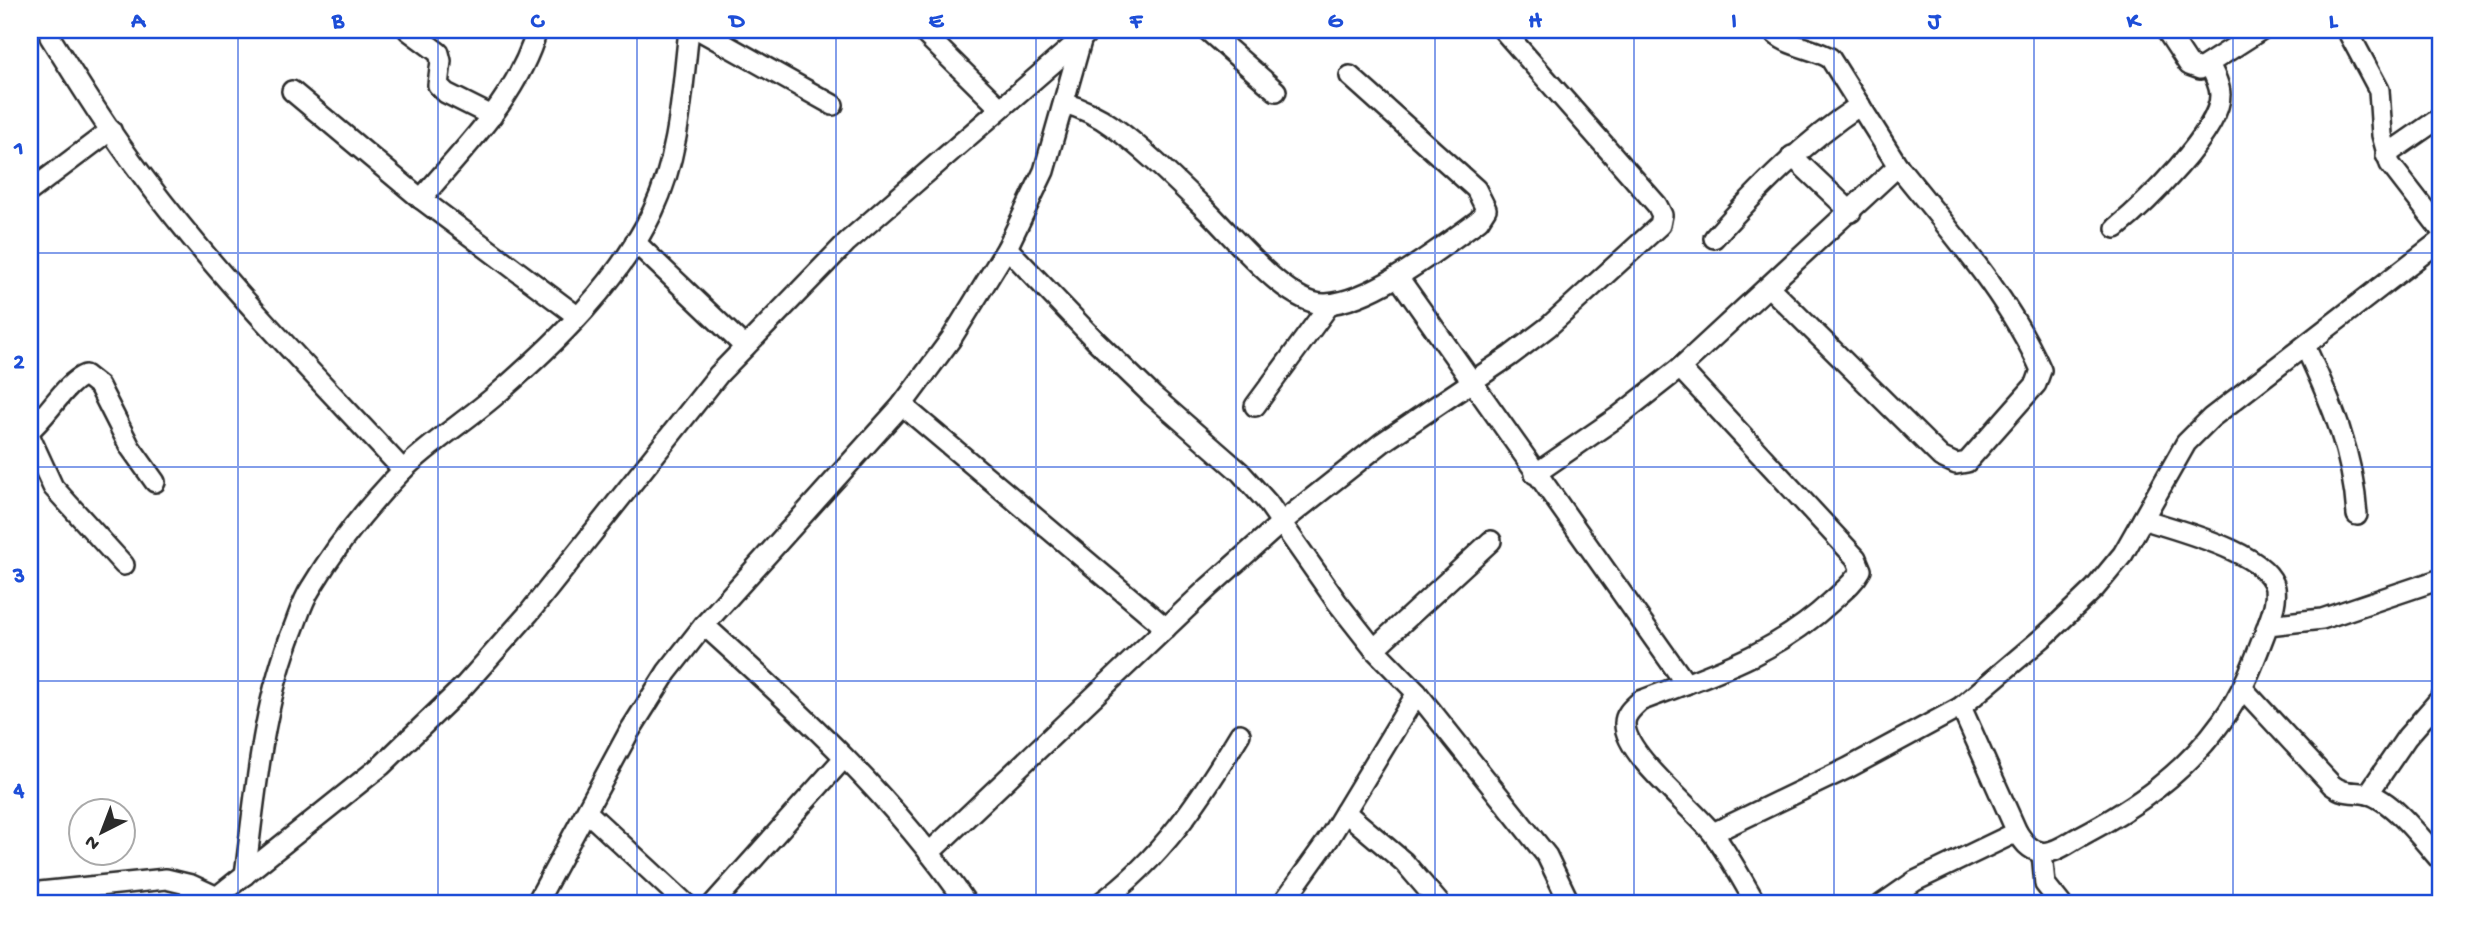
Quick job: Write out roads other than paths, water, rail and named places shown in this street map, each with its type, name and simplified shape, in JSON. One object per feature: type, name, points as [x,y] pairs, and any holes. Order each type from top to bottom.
[{"type":"street","points":[[408,30],[439,53],[441,61],[438,85],[446,93],[492,116]]},
{"type":"street","points":[[421,199],[492,116],[516,81],[537,30]]},
{"type":"street","points":[[245,875],[265,725],[281,658],[309,590],[347,535],[403,470],[498,394],[578,316],[622,265],[653,211],[670,165],[681,104],[688,30]]},
{"type":"street","points":[[699,30],[832,105]]},
{"type":"street","points":[[921,30],[1000,108]]},
{"type":"street","points":[[1207,30],[1276,91]]},
{"type":"street","points":[[929,853],[1282,522],[1383,442],[1520,349],[1596,287],[1654,234],[1662,215],[1657,205],[1503,30]]},
{"type":"street","points":[[1770,288],[1941,457],[1956,464],[1967,462],[2036,384],[2040,370],[2011,315],[1969,256],[1898,166],[1830,58],[1815,50],[1794,46],[1771,30]]},
{"type":"street","points":[[2166,30],[2189,65],[2200,69],[2261,30]]},
{"type":"street","points":[[2347,30],[2379,90],[2386,155],[2441,230]]},
{"type":"street","points":[[30,893],[166,879],[191,885],[212,901],[382,765],[465,685],[529,613],[719,373],[847,242],[1086,35]]},
{"type":"street","points":[[536,904],[588,813],[629,732],[667,672],[704,625],[902,405],[951,339],[1007,248],[1044,171],[1086,35]]},
{"type":"street","points":[[50,37],[144,178],[254,312],[403,470]]},
{"type":"street","points":[[2116,228],[2152,198],[2214,116],[2220,97],[2209,64]]},
{"type":"street","points":[[1064,103],[1087,110],[1112,126],[1204,207],[1265,269],[1297,295],[1316,304],[1330,304],[1398,277],[1479,220],[1486,209],[1476,189],[1350,76]]},
{"type":"street","points":[[292,91],[421,199],[578,316]]},
{"type":"street","points":[[1714,238],[1792,156],[1860,105]]},
{"type":"street","points":[[2386,155],[2441,117]]},
{"type":"street","points":[[30,191],[111,130]]},
{"type":"street","points":[[1792,156],[1851,212]]},
{"type":"street","points":[[1535,474],[1619,416],[1680,368],[1770,288],[1898,166]]},
{"type":"street","points":[[1713,833],[1847,768],[1961,707],[2047,634],[2095,588],[2123,554],[2186,443],[2211,418],[2441,240]]},
{"type":"street","points":[[635,242],[745,347]]},
{"type":"street","points":[[1007,248],[1153,396],[1240,472],[1282,522],[1302,556],[1374,649],[1417,694],[1547,856],[1570,904]]},
{"type":"street","points":[[1398,277],[1686,684]]},
{"type":"street","points":[[1255,406],[1330,304]]},
{"type":"street","points":[[2305,346],[2347,442],[2355,482],[2357,514]]},
{"type":"street","points":[[1680,368],[1856,558],[1861,570],[1856,580],[1781,642],[1640,701],[1629,711],[1625,723],[1629,737],[1649,766],[1713,833],[1756,904]]},
{"type":"street","points":[[30,430],[53,408],[77,378],[85,375],[99,386],[130,447],[155,482]]},
{"type":"street","points":[[902,405],[1166,628]]},
{"type":"street","points":[[30,437],[53,487],[124,565]]},
{"type":"street","points":[[1961,707],[2017,832],[2028,847],[2042,853],[2059,848],[2119,816],[2164,786],[2196,754],[2243,689],[2268,625],[2275,602],[2275,586],[2266,572],[2251,559],[2143,519]]},
{"type":"street","points":[[1374,649],[1491,541]]},
{"type":"street","points":[[2268,625],[2322,619],[2441,579]]},
{"type":"street","points":[[704,625],[783,697],[844,758],[929,853],[967,904]]},
{"type":"street","points":[[2243,689],[2332,785],[2342,793],[2368,794],[2385,803],[2441,861]]},
{"type":"street","points":[[1282,904],[1345,812],[1417,694]]},
{"type":"street","points":[[2368,794],[2407,737],[2441,698]]},
{"type":"street","points":[[1099,904],[1153,859],[1185,821],[1240,734]]},
{"type":"street","points":[[713,904],[844,758]]},
{"type":"street","points":[[1345,812],[1404,862],[1440,904]]},
{"type":"street","points":[[588,813],[686,904]]},
{"type":"street","points":[[1882,904],[1927,874],[2017,832]]},
{"type":"street","points":[[2042,853],[2045,884],[2061,904]]}]
